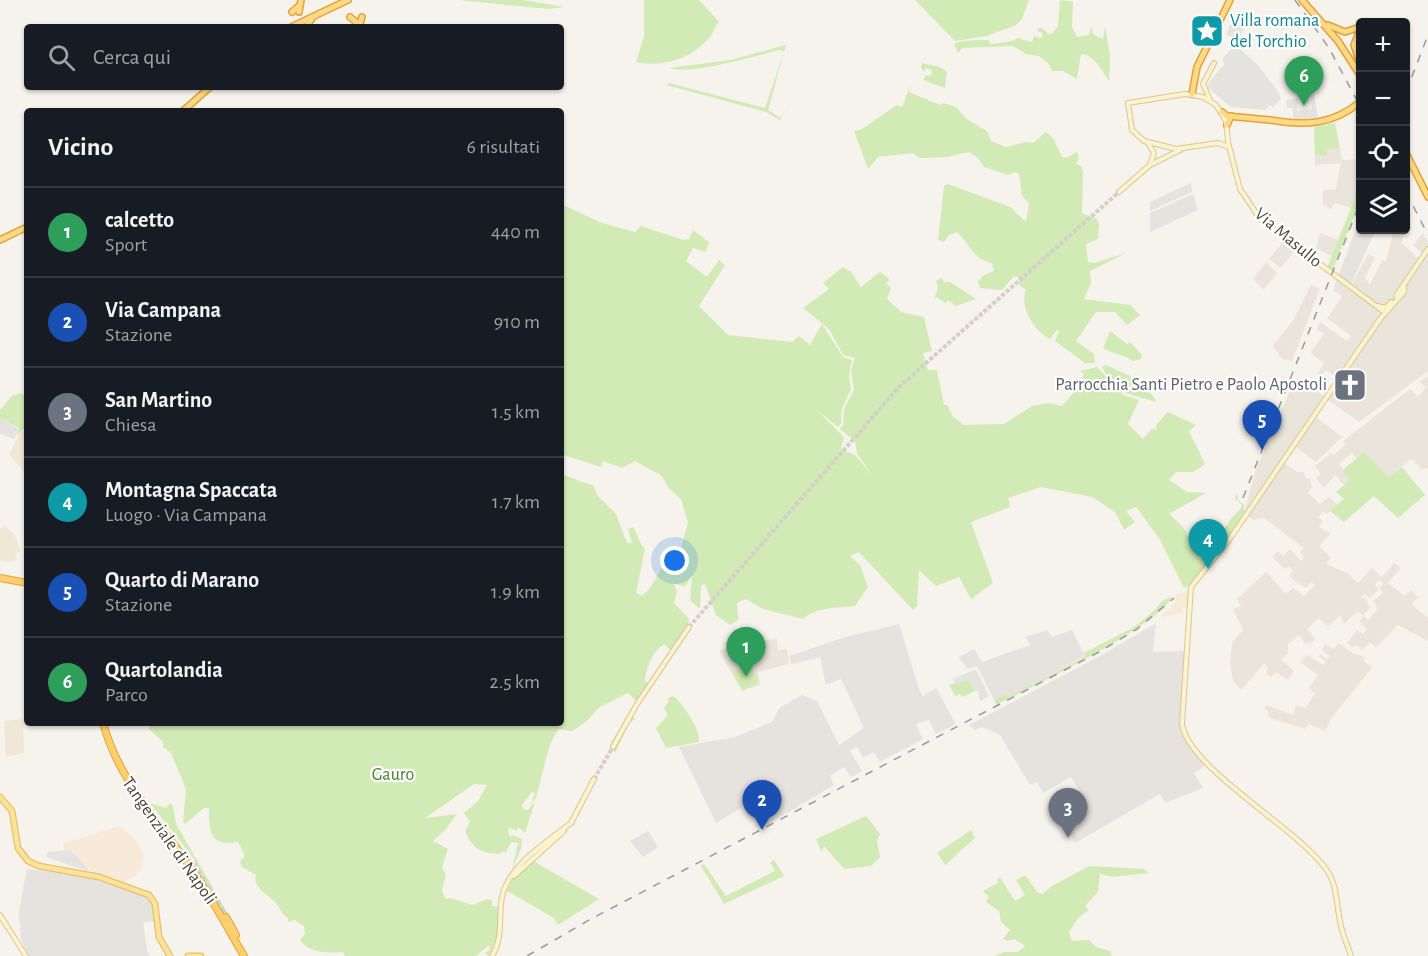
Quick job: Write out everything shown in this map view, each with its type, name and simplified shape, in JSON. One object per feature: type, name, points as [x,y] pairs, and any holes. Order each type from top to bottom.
[{"type":"highway","points":[[291,24],[339,0]]},
{"type":"highway","points":[[297,24],[348,0]]},
{"type":"highway","points":[[1192,94],[1197,67],[1230,0]]},
{"type":"highway","points":[[1304,0],[1328,25],[1356,63]]},
{"type":"highway","points":[[1304,0],[1338,41],[1358,72]]},
{"type":"highway","points":[[292,12],[300,3],[305,13]]},
{"type":"highway","points":[[308,24],[317,13]]},
{"type":"highway","points":[[350,16],[357,24]]},
{"type":"highway","points":[[361,24],[368,17]]},
{"type":"highway","points":[[1328,25],[1341,31],[1356,29]]},
{"type":"highway","points":[[188,108],[209,90]]},
{"type":"highway","points":[[1222,112],[1231,116],[1302,124],[1322,122],[1339,116],[1356,105]]},
{"type":"highway","points":[[1227,125],[1231,116]]},
{"type":"highway","points":[[1410,161],[1428,199]]},
{"type":"highway","points":[[1410,168],[1428,199]]},
{"type":"highway","points":[[0,242],[24,230]]},
{"type":"highway","points":[[0,576],[24,581]]},
{"type":"highway","name":"Tangenziale di Napoli","points":[[106,726],[132,784],[192,862]]},
{"type":"highway","name":"Tangenziale di Napoli","points":[[106,726],[113,753],[126,780],[189,864],[246,956]]},
{"type":"highway","name":"Tangenziale di Napoli","points":[[226,916],[246,956]]},
{"type":"main road","points":[[1210,100],[1203,82],[1214,63]]},
{"type":"main road","name":"Via Masullo","points":[[1148,143],[1133,132],[1128,103],[1171,94],[1192,94],[1210,100],[1222,112],[1227,125],[1229,147],[1240,189],[1261,220],[1385,310]]},
{"type":"main road","points":[[1119,192],[1150,165],[1182,149],[1218,143],[1227,136]]},
{"type":"main road","points":[[1148,143],[1182,149]]},
{"type":"main road","points":[[1148,143],[1154,153],[1150,165]]},
{"type":"main road","points":[[1218,143],[1229,147]]},
{"type":"main road","points":[[1351,956],[1341,927],[1333,880],[1328,871],[1307,846],[1240,792],[1193,746],[1186,736],[1182,724],[1191,586],[1229,540],[1428,249]]},
{"type":"main road","points":[[613,747],[637,704],[689,627]]},
{"type":"main road","points":[[509,880],[554,842],[572,822],[594,779]]},
{"type":"main road","points":[[0,797],[11,809],[18,848],[28,861],[39,866],[108,879],[150,896],[155,904],[159,937],[170,955]]},
{"type":"main road","points":[[492,956],[499,942],[502,897],[509,880],[520,865],[572,822]]},
{"type":"main road","points":[[0,915],[26,956]]},
{"type":"main road","points":[[188,956],[201,956]]},
{"type":"shaded area","points":[[1237,17],[1247,20],[1239,40],[1226,35],[1231,23],[1235,22]]},
{"type":"shaded area","points":[[1235,45],[1256,63],[1277,90],[1281,98],[1273,108],[1270,105],[1265,110],[1231,107],[1208,88],[1209,82],[1224,65],[1223,58]]},
{"type":"shaded area","points":[[1313,87],[1318,118],[1294,119],[1292,108],[1287,108],[1286,100],[1298,98],[1297,111],[1312,109],[1309,88]]},
{"type":"shaded area","points":[[1340,148],[1342,160],[1356,159],[1356,196],[1352,208],[1335,203],[1331,209],[1323,205],[1323,190],[1336,189],[1341,163],[1315,165],[1315,155],[1327,155],[1327,149]]},
{"type":"shaded area","points":[[1191,183],[1192,192],[1150,211],[1150,202]]},
{"type":"shaded area","points":[[1193,194],[1198,210],[1150,232],[1150,213]]},
{"type":"shaded area","points":[[1356,229],[1356,234],[1374,234],[1350,287],[1338,277]]},
{"type":"shaded area","points":[[1320,233],[1339,240],[1332,256],[1316,249]]},
{"type":"shaded area","points":[[1423,233],[1428,243],[1428,371],[1359,422],[1328,400],[1316,417],[1342,437],[1316,462],[1296,447],[1284,463],[1297,472],[1304,472],[1306,479],[1310,478],[1312,488],[1308,493],[1320,504],[1329,497],[1337,504],[1327,514],[1323,511],[1318,517],[1323,521],[1319,527],[1331,534],[1319,546],[1331,557],[1326,564],[1347,573],[1358,583],[1372,568],[1382,577],[1394,563],[1401,568],[1388,583],[1405,596],[1411,590],[1418,597],[1411,604],[1428,618],[1428,641],[1398,625],[1376,647],[1370,643],[1362,650],[1356,645],[1353,648],[1347,643],[1357,630],[1363,634],[1367,629],[1359,621],[1364,616],[1368,620],[1378,609],[1373,601],[1383,593],[1379,588],[1383,584],[1379,580],[1374,585],[1379,589],[1370,598],[1365,594],[1360,599],[1365,598],[1370,608],[1363,615],[1358,611],[1344,624],[1340,615],[1328,627],[1319,618],[1307,629],[1315,639],[1313,642],[1305,644],[1299,635],[1288,644],[1288,653],[1281,660],[1294,671],[1288,680],[1276,672],[1271,677],[1266,673],[1268,668],[1265,663],[1241,690],[1233,681],[1230,663],[1232,643],[1243,630],[1233,609],[1241,606],[1237,599],[1266,572],[1286,594],[1293,588],[1304,596],[1315,585],[1311,582],[1306,588],[1299,584],[1289,576],[1293,571],[1289,566],[1285,569],[1272,557],[1278,551],[1283,556],[1290,549],[1301,561],[1304,556],[1300,552],[1304,548],[1264,518],[1253,520],[1244,513],[1256,469],[1292,386],[1300,391],[1306,383],[1324,396],[1337,377],[1325,370],[1321,377],[1317,374],[1324,363],[1310,353],[1324,334],[1317,329],[1320,322],[1347,341],[1351,336],[1327,318],[1342,297],[1333,290],[1338,277],[1351,286],[1368,254],[1375,257],[1365,278],[1370,285],[1382,260],[1386,261],[1393,234],[1404,234],[1402,244],[1418,258],[1422,253],[1413,245]]},
{"type":"shaded area","points":[[1284,241],[1296,249],[1281,268],[1269,259]]},
{"type":"shaded area","points":[[1266,262],[1277,273],[1264,290],[1253,279]]},
{"type":"shaded area","points":[[1311,285],[1320,288],[1292,361],[1282,359],[1273,346],[1294,319]]},
{"type":"shaded area","points":[[1428,376],[1428,468],[1422,469],[1411,459],[1389,477],[1365,453],[1357,459],[1352,453],[1339,464],[1351,480],[1344,485],[1335,475],[1324,488],[1316,478],[1321,474],[1315,466],[1331,453],[1333,456],[1346,444],[1343,441],[1410,389],[1418,397],[1426,387],[1419,382]]},
{"type":"shaded area","points":[[0,418],[19,429],[14,439],[0,434]]},
{"type":"shaded area","points":[[22,429],[24,429],[24,472],[9,454]]},
{"type":"shaded area","points":[[5,526],[14,534],[21,551],[15,554],[17,560],[9,562],[0,561],[0,529]]},
{"type":"shaded area","points":[[1187,591],[1189,607],[1183,608],[1182,612],[1163,618],[1162,615],[1177,601],[1172,596]]},
{"type":"shaded area","points":[[1156,623],[1153,652],[1184,651],[1181,731],[1206,765],[1194,773],[1203,788],[1165,803],[1160,794],[1075,843],[1058,814],[1084,798],[1071,777],[1043,793],[1037,782],[1030,785],[1000,735],[982,727],[975,730],[969,725],[1102,655]]},
{"type":"shaded area","points":[[899,624],[920,692],[923,696],[936,688],[956,724],[936,734],[929,720],[916,724],[923,739],[880,762],[874,752],[863,757],[857,747],[850,751],[862,771],[851,777],[844,767],[830,776],[834,785],[767,825],[751,802],[716,823],[679,747],[735,737],[772,722],[779,708],[802,695],[817,701],[839,745],[864,728],[841,679],[826,685],[820,657],[791,664],[789,656],[845,637]]},
{"type":"shaded area","points":[[1047,630],[1052,637],[1072,630],[1085,656],[996,704],[977,666],[967,669],[959,657],[974,649],[982,662],[1030,645],[1026,637]]},
{"type":"shaded area","points":[[777,639],[778,650],[787,649],[789,664],[758,672],[760,685],[742,691],[719,651],[739,642]]},
{"type":"shaded area","points":[[1338,643],[1354,654],[1364,656],[1364,661],[1372,668],[1332,717],[1325,731],[1309,724],[1305,729],[1268,717],[1268,711],[1264,709],[1266,705],[1293,715],[1296,705],[1305,708],[1315,694],[1309,688],[1318,675],[1300,662],[1307,655],[1324,665],[1326,662],[1319,656],[1320,654],[1327,659],[1330,656],[1322,650],[1325,644],[1334,649]]},
{"type":"shaded area","points":[[976,669],[989,696],[980,701],[978,691],[975,691],[969,679],[956,685],[953,679]]},
{"type":"shaded area","points":[[23,719],[24,753],[6,757],[4,721]]},
{"type":"shaded area","points":[[120,826],[135,839],[144,855],[141,871],[123,883],[92,873],[80,859],[69,850],[64,850],[63,843]]},
{"type":"shaded area","points":[[648,831],[658,847],[643,857],[630,841]]},
{"type":"shaded area","points":[[69,850],[90,872],[46,857],[48,852]]},
{"type":"shaded area","points":[[27,869],[85,876],[148,897],[155,912],[154,921],[143,922],[147,951],[150,956],[29,956],[21,939],[19,912]]},
{"type":"shaded area","points":[[27,871],[37,873],[28,913],[32,939],[41,956],[30,956],[21,937],[19,912]]},
{"type":"green space","points":[[458,0],[522,0],[565,7],[549,9]]},
{"type":"green space","points":[[644,0],[699,0],[719,22],[705,42],[688,55],[657,64],[636,62],[644,37]]},
{"type":"green space","points":[[915,0],[1029,0],[1022,19],[1016,25],[987,36],[955,41]]},
{"type":"green space","points":[[1060,0],[1073,2],[1072,27],[1077,37],[1089,35],[1091,26],[1093,34],[1103,39],[1105,26],[1110,56],[1109,81],[1094,60],[1081,54],[1077,79],[1063,71],[1052,71],[1048,63],[1039,56],[1026,54],[1013,46],[962,48],[958,53],[954,44],[961,41],[988,40],[991,44],[1013,41],[1017,38],[1032,42],[1034,36],[1041,38],[1043,33],[1037,31],[1040,27],[1049,34],[1053,33],[1058,26]]},
{"type":"green space","points":[[786,45],[768,110],[781,118],[796,97],[780,120],[766,112],[666,85],[669,83],[765,108],[784,52],[780,50],[706,67],[678,70],[669,68],[730,60]]},
{"type":"green space","points":[[922,63],[940,67],[947,72],[945,88],[923,80],[926,75],[931,76],[932,70],[926,68],[924,72],[921,68]]},
{"type":"green space","points":[[911,84],[909,92],[940,105],[944,103],[956,107],[968,120],[987,131],[991,141],[1006,147],[1026,142],[1033,143],[1046,132],[1053,138],[1062,157],[1066,158],[1077,152],[1079,158],[1076,164],[1081,166],[1083,172],[1082,214],[1096,218],[1099,224],[1098,239],[1086,244],[1088,262],[1094,263],[1126,253],[1090,271],[1091,283],[1084,299],[1130,305],[1140,315],[1127,325],[1115,312],[1096,312],[1076,341],[1094,354],[1095,363],[1085,363],[1055,341],[1059,331],[1057,330],[1050,339],[1039,330],[1026,311],[1024,297],[1026,290],[1020,286],[1018,277],[1014,276],[1002,290],[980,288],[978,282],[984,275],[994,271],[992,263],[976,255],[957,232],[949,235],[944,242],[938,240],[944,186],[948,184],[1010,207],[1026,222],[1029,203],[1022,196],[1019,174],[1014,172],[1008,175],[984,167],[978,158],[969,152],[947,157],[920,158],[912,153],[878,157],[869,168],[867,166],[854,131],[862,129],[897,105],[902,107]]},
{"type":"green space","points":[[1335,123],[1340,148],[1327,149],[1327,155],[1315,155],[1314,127]]},
{"type":"green space","points":[[1356,195],[1356,211],[1332,272],[1327,268]]},
{"type":"green space","name":"Gauro","points":[[564,205],[602,223],[635,232],[641,226],[684,240],[689,239],[693,230],[709,242],[706,252],[693,248],[686,261],[707,277],[719,260],[725,265],[699,306],[728,335],[792,342],[799,336],[810,345],[822,324],[843,357],[852,360],[849,375],[851,390],[842,408],[841,424],[838,427],[816,409],[844,437],[841,449],[855,455],[873,476],[857,454],[855,441],[840,429],[843,425],[844,409],[854,390],[851,371],[855,358],[843,355],[829,329],[803,308],[829,289],[823,283],[843,267],[851,272],[861,287],[880,272],[890,280],[886,283],[891,288],[887,299],[901,312],[924,317],[932,351],[923,353],[928,370],[937,370],[944,405],[947,405],[953,417],[964,425],[1004,424],[1032,406],[1048,403],[1062,406],[1078,388],[1084,374],[1080,371],[1097,367],[1123,395],[1139,400],[1128,424],[1143,439],[1152,429],[1157,430],[1156,425],[1168,412],[1196,425],[1189,431],[1205,464],[1193,472],[1176,472],[1169,480],[1187,492],[1206,493],[1169,514],[1183,527],[1199,556],[1209,551],[1240,509],[1242,505],[1235,498],[1237,493],[1238,500],[1244,505],[1244,513],[1201,576],[1184,588],[1159,538],[1136,507],[1126,511],[1135,522],[1124,530],[1115,512],[1092,497],[1041,487],[1008,498],[1010,507],[971,522],[993,583],[971,599],[959,577],[936,586],[919,570],[917,606],[913,610],[859,552],[850,556],[860,565],[868,587],[855,606],[820,610],[803,619],[763,609],[746,599],[737,603],[738,620],[730,625],[716,615],[705,584],[701,585],[700,609],[690,600],[692,576],[685,586],[674,584],[677,592],[674,603],[689,619],[688,626],[671,650],[664,644],[653,656],[645,681],[649,684],[612,746],[615,746],[633,717],[635,719],[629,724],[615,753],[610,744],[636,701],[628,693],[598,708],[587,721],[572,731],[558,729],[549,747],[536,798],[531,803],[535,793],[532,792],[522,805],[523,809],[528,810],[535,801],[525,833],[518,827],[517,830],[509,828],[510,837],[513,835],[522,839],[521,849],[512,870],[518,843],[511,842],[506,853],[501,851],[500,854],[487,853],[474,846],[465,831],[470,822],[464,813],[478,801],[487,785],[474,784],[425,818],[457,814],[433,841],[448,849],[442,867],[446,875],[442,890],[445,899],[450,898],[472,905],[487,899],[492,900],[492,906],[500,907],[499,932],[489,956],[485,953],[490,950],[489,945],[476,956],[345,956],[343,952],[325,952],[308,948],[300,940],[305,934],[304,926],[294,920],[288,922],[288,918],[276,903],[256,884],[256,875],[242,867],[240,861],[245,856],[238,842],[221,842],[213,835],[209,823],[209,808],[204,808],[185,824],[183,822],[186,789],[171,753],[163,747],[163,742],[149,729],[149,726],[564,726],[564,475],[593,485],[597,495],[616,514],[627,543],[632,543],[628,529],[633,527],[645,549],[636,593],[642,596],[650,588],[670,554],[679,555],[688,523],[681,499],[669,489],[662,476],[635,461],[622,468],[603,461],[601,467],[564,455]]},
{"type":"green space","points":[[941,278],[944,282],[950,282],[976,299],[956,306],[948,300],[946,303],[936,297],[934,300],[938,288],[936,281]]},
{"type":"green space","points":[[1110,331],[1127,344],[1130,342],[1142,355],[1141,359],[1133,361],[1103,348]]},
{"type":"green space","points":[[1106,365],[1130,376],[1139,391],[1147,390],[1156,402],[1125,393],[1107,376],[1102,367]]},
{"type":"green space","points":[[20,393],[24,395],[24,430],[17,436],[19,428],[0,418],[0,410],[12,396]]},
{"type":"green space","points":[[1364,452],[1389,477],[1402,467],[1425,495],[1398,518],[1374,496],[1344,522],[1330,511],[1344,499],[1336,492],[1350,480],[1343,470]]},
{"type":"green space","points":[[1172,596],[1163,608],[1146,622],[1121,638],[1064,671],[996,705],[995,700],[1006,694],[1008,697],[1085,657],[1084,653],[1134,627],[1155,610],[1162,601]]},
{"type":"green space","points":[[749,663],[759,682],[743,691],[732,672]]},
{"type":"green space","points":[[969,679],[975,691],[962,697],[960,694],[955,696],[949,685]]},
{"type":"green space","points":[[673,696],[690,718],[697,731],[699,742],[666,748],[656,728],[668,715],[664,708],[669,701],[668,698]]},
{"type":"green space","points":[[150,803],[166,808],[170,803],[173,807],[176,824],[228,914],[224,917],[191,863],[195,860]]},
{"type":"green space","points":[[866,816],[880,834],[877,841],[880,857],[871,866],[844,869],[824,846],[822,852],[816,839]]},
{"type":"green space","points":[[971,830],[975,838],[945,865],[937,853]]},
{"type":"green space","points":[[774,860],[784,876],[724,904],[701,866],[704,864],[726,896],[775,871],[770,862]]},
{"type":"green space","points":[[533,861],[599,899],[558,925],[554,918],[507,891],[513,878]]},
{"type":"green space","points":[[1089,866],[1144,869],[1149,873],[1113,877],[1100,874],[1098,892],[1085,906],[1089,910],[1078,918],[1069,932],[1072,941],[1089,940],[1096,947],[1110,951],[1112,956],[994,956],[1004,952],[1018,952],[1025,946],[1014,939],[1007,941],[1003,939],[1010,930],[1001,922],[999,911],[986,902],[989,896],[983,892],[985,890],[998,883],[997,879],[1000,877],[1015,901],[1025,895],[1016,880],[1025,875],[1038,893],[1042,894]]},
{"type":"tunnel","points":[[689,627],[899,387],[1119,192]]},
{"type":"tunnel","points":[[594,779],[613,747]]},
{"type":"tunnel","points":[[192,862],[226,917]]},
{"type":"railway","points":[[1295,0],[1329,48],[1356,99]]},
{"type":"railway","points":[[1410,82],[1428,35]]},
{"type":"railway","points":[[1410,200],[1428,235]]},
{"type":"railway","points":[[1243,498],[1356,213]]},
{"type":"railway","points":[[527,956],[591,919],[1099,652],[1137,629],[1174,598]]},
{"type":"place","name":"Villa romana del Torchio","points":[[1207,31]]},
{"type":"place","name":"Quartolandia","points":[[1304,106]]},
{"type":"place","name":"Parrocchia Santi Pietro e Paolo Apostoli","points":[[1350,385]]},
{"type":"place","name":"Quarto di Marano","points":[[1262,450]]},
{"type":"place","name":"Montagna Spaccata","points":[[1208,569]]},
{"type":"place","name":"calcetto","points":[[746,677]]},
{"type":"place","name":"Via Campana","points":[[762,830]]},
{"type":"place","name":"San Martino","points":[[1068,838]]}]
